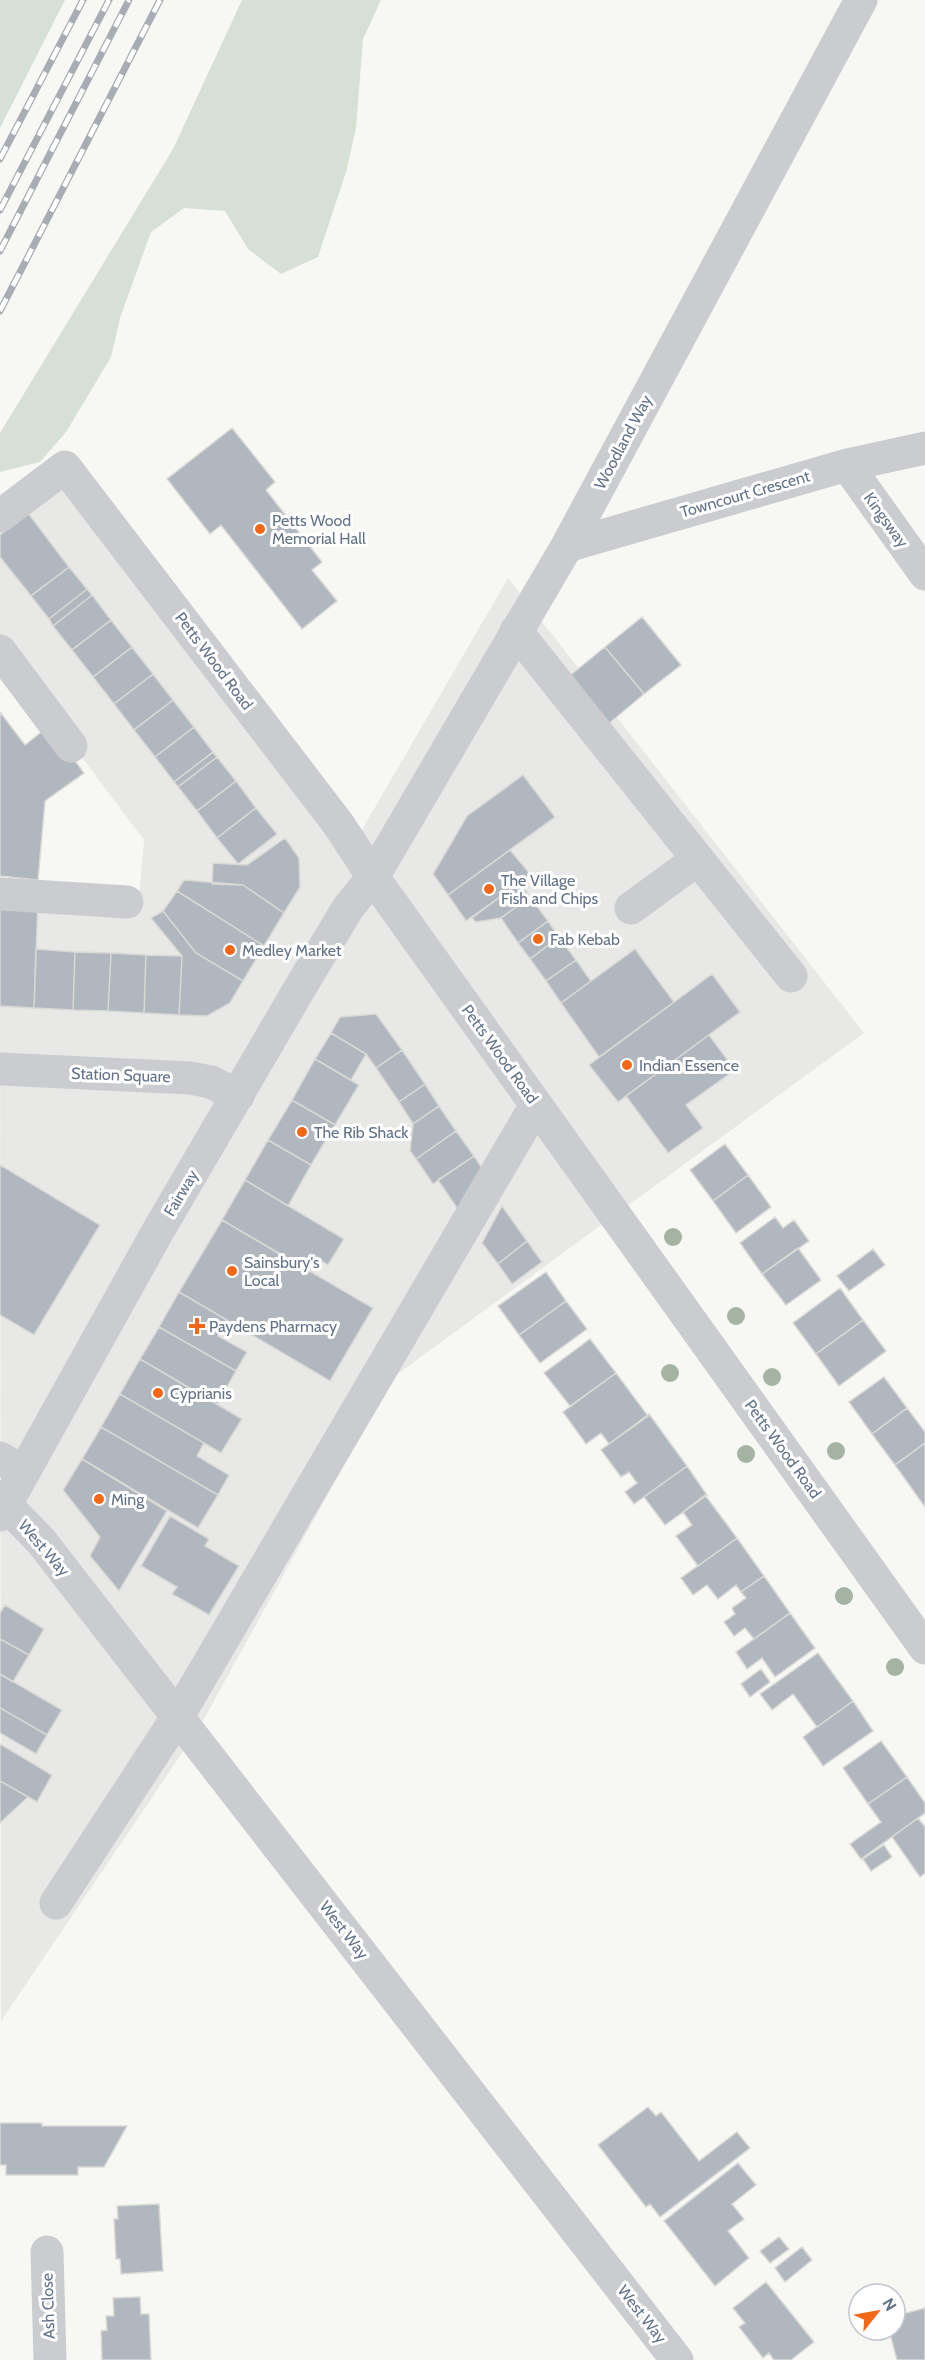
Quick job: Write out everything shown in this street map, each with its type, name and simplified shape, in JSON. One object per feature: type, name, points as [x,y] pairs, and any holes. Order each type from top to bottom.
[{"type":"street","name":"Woodland Way","points":[[373,877],[567,546],[861,0]]},
{"type":"street","name":"Towncourt Crescent","points":[[567,546],[847,465],[925,448]]},
{"type":"street","name":"Kingsway","points":[[847,465],[925,574]]},
{"type":"street","name":"Petts Wood Road","points":[[0,516],[65,467],[339,825],[373,877],[925,1648]]},
{"type":"street","points":[[516,631],[791,976]]},
{"type":"street","points":[[0,651],[71,746]]},
{"type":"street","points":[[631,908],[698,859]]},
{"type":"street","name":"Fairway","points":[[3,1510],[12,1465],[158,1231],[348,908],[373,877]]},
{"type":"street","points":[[0,894],[127,902]]},
{"type":"street","name":"Station Square","points":[[0,1070],[190,1078],[211,1082],[238,1096]]},
{"type":"street","points":[[56,1903],[178,1716],[536,1105]]},
{"type":"street","name":"West Way","points":[[3,1510],[41,1541],[677,2360]]},
{"type":"street","name":"Ash Close","points":[[47,2252],[50,2360]]},
{"type":"shaded area","points":[[0,0],[65,0],[0,128]]},
{"type":"shaded area","points":[[242,0],[381,0],[363,39],[356,128],[346,172],[318,257],[281,274],[248,249],[225,211],[184,208],[151,232],[120,318],[111,357],[66,432],[40,462],[0,472],[0,433],[173,149]]},
{"type":"shaded area","points":[[55,473],[352,847],[508,578],[864,1033],[392,1378],[199,1728],[1,2021],[0,885],[139,897],[144,840],[0,648],[0,506]]},
{"type":"building","name":"Petts Wood Memorial Hall","points":[[232,428],[275,482],[266,490],[322,562],[312,570],[337,601],[302,629],[221,525],[210,534],[167,479]]},
{"type":"building","points":[[28,513],[69,567],[31,596],[0,557],[0,535]]},
{"type":"building","points":[[69,567],[87,589],[49,619],[31,596]]},
{"type":"building","points":[[87,589],[92,595],[53,626],[49,619]]},
{"type":"building","points":[[92,595],[111,620],[72,650],[53,626]]},
{"type":"building","points":[[642,617],[681,665],[644,694],[605,647]]},
{"type":"building","points":[[111,620],[132,647],[93,677],[72,650]]},
{"type":"building","points":[[132,647],[153,674],[114,704],[93,677]]},
{"type":"building","points":[[605,647],[644,694],[607,725],[567,678]]},
{"type":"building","points":[[153,674],[173,700],[134,730],[114,704]]},
{"type":"building","points":[[173,700],[194,727],[155,757],[134,730]]},
{"type":"building","points":[[0,712],[25,745],[49,726],[84,773],[45,801],[38,880],[0,876]]},
{"type":"building","points":[[194,727],[213,752],[174,782],[155,757]]},
{"type":"building","points":[[213,752],[217,757],[178,787],[174,782]]},
{"type":"building","points":[[217,757],[236,781],[197,811],[178,787]]},
{"type":"building","points":[[523,775],[555,817],[448,895],[433,874],[467,816]]},
{"type":"building","points":[[236,781],[256,808],[217,838],[197,811]]},
{"type":"building","points":[[256,808],[277,834],[238,864],[217,838]]},
{"type":"building","points":[[285,838],[299,858],[300,887],[284,913],[243,885],[212,884],[213,863],[247,865]]},
{"type":"building","points":[[510,850],[531,875],[466,921],[448,895]]},
{"type":"building","points":[[184,880],[243,885],[284,913],[264,946],[177,891]]},
{"type":"building","points":[[520,882],[530,897],[501,918],[476,922],[472,918]]},
{"type":"building","points":[[177,891],[264,946],[243,981],[196,953],[163,911]]},
{"type":"building","points":[[530,897],[548,921],[518,943],[501,918]]},
{"type":"building","points":[[0,900],[38,902],[34,1008],[0,1006]]},
{"type":"building","points":[[163,911],[196,953],[243,981],[230,1003],[207,1016],[179,1015],[182,956],[151,918]]},
{"type":"building","points":[[548,921],[559,937],[530,959],[518,943]]},
{"type":"building","points":[[559,937],[576,960],[546,981],[530,959]]},
{"type":"building","points":[[36,949],[75,952],[73,1010],[34,1008]]},
{"type":"building","points":[[635,949],[674,1002],[599,1057],[561,1003]]},
{"type":"building","points":[[75,952],[111,953],[108,1011],[73,1010]]},
{"type":"building","points":[[111,953],[146,955],[144,1013],[108,1011]]},
{"type":"building","points":[[146,955],[182,956],[179,1015],[144,1013]]},
{"type":"building","points":[[576,960],[591,981],[561,1003],[546,981]]},
{"type":"building","points":[[712,974],[740,1012],[618,1102],[589,1065]]},
{"type":"building","points":[[376,1014],[402,1050],[376,1068],[366,1054],[331,1033],[340,1017]]},
{"type":"building","points":[[331,1033],[366,1054],[351,1080],[315,1059]]},
{"type":"building","points":[[709,1035],[735,1070],[686,1105],[703,1128],[668,1153],[626,1096]]},
{"type":"building","points":[[402,1050],[425,1084],[399,1102],[376,1068]]},
{"type":"building","points":[[315,1059],[359,1085],[335,1125],[292,1100]]},
{"type":"building","points":[[425,1084],[439,1106],[413,1124],[399,1102]]},
{"type":"building","points":[[292,1100],[335,1125],[311,1165],[268,1140]]},
{"type":"building","points":[[439,1106],[456,1131],[416,1159],[410,1151],[413,1124]]},
{"type":"building","points":[[456,1131],[474,1156],[433,1184],[416,1159]]},
{"type":"building","points":[[268,1140],[311,1165],[288,1206],[245,1180]]},
{"type":"building","points":[[725,1144],[748,1175],[713,1201],[690,1170]]},
{"type":"building","points":[[474,1156],[484,1171],[459,1211],[438,1180]]},
{"type":"building","points":[[0,1165],[100,1225],[34,1335],[0,1315]]},
{"type":"building","points":[[748,1175],[771,1207],[736,1233],[713,1201]]},
{"type":"building","points":[[245,1180],[344,1239],[328,1265],[313,1256],[305,1269],[222,1220]]},
{"type":"building","points":[[502,1206],[527,1241],[498,1264],[482,1243]]},
{"type":"building","points":[[775,1217],[783,1228],[794,1220],[809,1241],[762,1274],[740,1243]]},
{"type":"building","points":[[222,1220],[373,1308],[330,1381],[179,1292]]},
{"type":"building","points":[[527,1241],[542,1262],[512,1284],[498,1264]]},
{"type":"building","points":[[798,1248],[821,1280],[786,1305],[762,1274]]},
{"type":"building","points":[[873,1249],[885,1265],[849,1291],[837,1276]]},
{"type":"building","points":[[546,1272],[566,1301],[519,1335],[498,1306]]},
{"type":"building","points":[[840,1288],[863,1320],[816,1354],[793,1323]]},
{"type":"building","points":[[179,1292],[227,1320],[218,1336],[247,1352],[236,1371],[159,1327]]},
{"type":"building","points":[[566,1301],[587,1329],[540,1363],[519,1335]]},
{"type":"building","points":[[863,1320],[886,1351],[839,1386],[816,1354]]},
{"type":"building","points":[[159,1327],[236,1371],[217,1404],[140,1359]]},
{"type":"building","points":[[590,1339],[616,1373],[570,1406],[544,1373]]},
{"type":"building","points":[[140,1359],[242,1419],[221,1453],[120,1394]]},
{"type":"building","points":[[616,1373],[648,1416],[609,1444],[601,1433],[586,1444],[563,1412]]},
{"type":"building","points":[[884,1377],[907,1408],[872,1434],[849,1402]]},
{"type":"building","points":[[120,1394],[204,1443],[197,1456],[229,1475],[218,1495],[101,1427]]},
{"type":"building","points":[[907,1408],[925,1432],[925,1443],[895,1465],[872,1434]]},
{"type":"building","points":[[649,1414],[687,1466],[634,1504],[625,1492],[637,1483],[629,1472],[621,1477],[601,1450]]},
{"type":"building","points":[[101,1427],[218,1495],[198,1528],[82,1459]]},
{"type":"building","points":[[925,1443],[925,1507],[895,1465]]},
{"type":"building","points":[[82,1459],[167,1511],[119,1591],[90,1556],[100,1537],[63,1490]]},
{"type":"building","points":[[687,1466],[707,1495],[665,1525],[644,1497]]},
{"type":"building","points":[[705,1495],[737,1538],[698,1566],[676,1536],[692,1525],[683,1512]]},
{"type":"building","points":[[170,1516],[209,1539],[205,1546],[239,1566],[209,1615],[172,1594],[177,1587],[141,1566]]},
{"type":"building","points":[[737,1538],[764,1576],[741,1592],[736,1585],[718,1599],[707,1585],[693,1595],[681,1578]]},
{"type":"building","points":[[764,1576],[790,1613],[754,1639],[745,1628],[734,1636],[724,1622],[735,1614],[732,1608],[746,1598],[741,1592]]},
{"type":"building","points":[[5,1605],[44,1629],[29,1655],[0,1639],[0,1613]]},
{"type":"building","points":[[790,1613],[815,1648],[775,1677],[762,1658],[747,1669],[736,1652]]},
{"type":"building","points":[[0,1639],[29,1655],[13,1682],[0,1674]]},
{"type":"building","points":[[818,1653],[853,1701],[817,1727],[793,1694],[772,1710],[760,1694]]},
{"type":"building","points":[[761,1669],[770,1682],[750,1697],[741,1684]]},
{"type":"building","points":[[0,1674],[62,1710],[47,1735],[0,1708]]},
{"type":"building","points":[[853,1701],[873,1731],[823,1766],[803,1737]]},
{"type":"building","points":[[0,1708],[47,1735],[36,1754],[0,1733]]},
{"type":"building","points":[[881,1741],[907,1777],[868,1804],[843,1768]]},
{"type":"building","points":[[0,1744],[52,1775],[37,1802],[0,1781]]},
{"type":"building","points":[[907,1777],[925,1803],[925,1813],[861,1859],[850,1844],[881,1822],[868,1804]]},
{"type":"building","points":[[0,1781],[28,1797],[0,1823]]},
{"type":"building","points":[[918,1818],[925,1827],[925,1873],[920,1877],[892,1837]]},
{"type":"building","points":[[884,1845],[892,1857],[871,1871],[863,1859]]},
{"type":"building","points":[[648,2107],[656,2116],[661,2112],[699,2161],[737,2132],[750,2148],[660,2217],[650,2204],[646,2207],[598,2145]]},
{"type":"building","points":[[0,2123],[42,2123],[42,2126],[127,2126],[104,2167],[78,2167],[78,2175],[6,2175],[6,2165],[0,2165]]},
{"type":"building","points":[[738,2163],[756,2185],[732,2204],[744,2219],[728,2231],[749,2258],[715,2286],[664,2221]]},
{"type":"building","points":[[159,2204],[163,2271],[121,2274],[120,2259],[116,2259],[114,2219],[118,2219],[117,2206]]},
{"type":"building","points":[[779,2237],[789,2249],[770,2263],[760,2251]]},
{"type":"building","points":[[802,2247],[812,2260],[785,2282],[775,2268]]},
{"type":"building","points":[[766,2282],[814,2342],[791,2360],[774,2360],[769,2353],[763,2358],[739,2327],[745,2323],[733,2308]]},
{"type":"building","points":[[140,2297],[141,2314],[149,2314],[151,2360],[102,2360],[101,2331],[107,2330],[106,2316],[114,2316],[113,2298]]},
{"type":"building","points":[[925,2308],[925,2360],[897,2360],[892,2342],[907,2342],[907,2313]]},
{"type":"railway","points":[[0,159],[83,0]]},
{"type":"railway","points":[[0,210],[109,0]]},
{"type":"railway","points":[[0,251],[129,0]]},
{"type":"railway","points":[[0,311],[160,0]]},
{"type":"place","name":"Petts Wood Memorial Hall","points":[[260,529]]},
{"type":"place","name":"The Village Fish and Chips","points":[[489,889]]},
{"type":"place","name":"Fab Kebab","points":[[538,939]]},
{"type":"place","name":"Medley Market","points":[[230,950]]},
{"type":"place","name":"Indian Essence","points":[[627,1065]]},
{"type":"place","name":"The Rib Shack","points":[[302,1132]]},
{"type":"place","name":"Sainsbury's Local","points":[[232,1271]]},
{"type":"place","name":"Paydens Pharmacy","points":[[197,1326]]},
{"type":"place","name":"Cyprianis","points":[[158,1393]]},
{"type":"place","name":"Ming","points":[[99,1499]]}]
